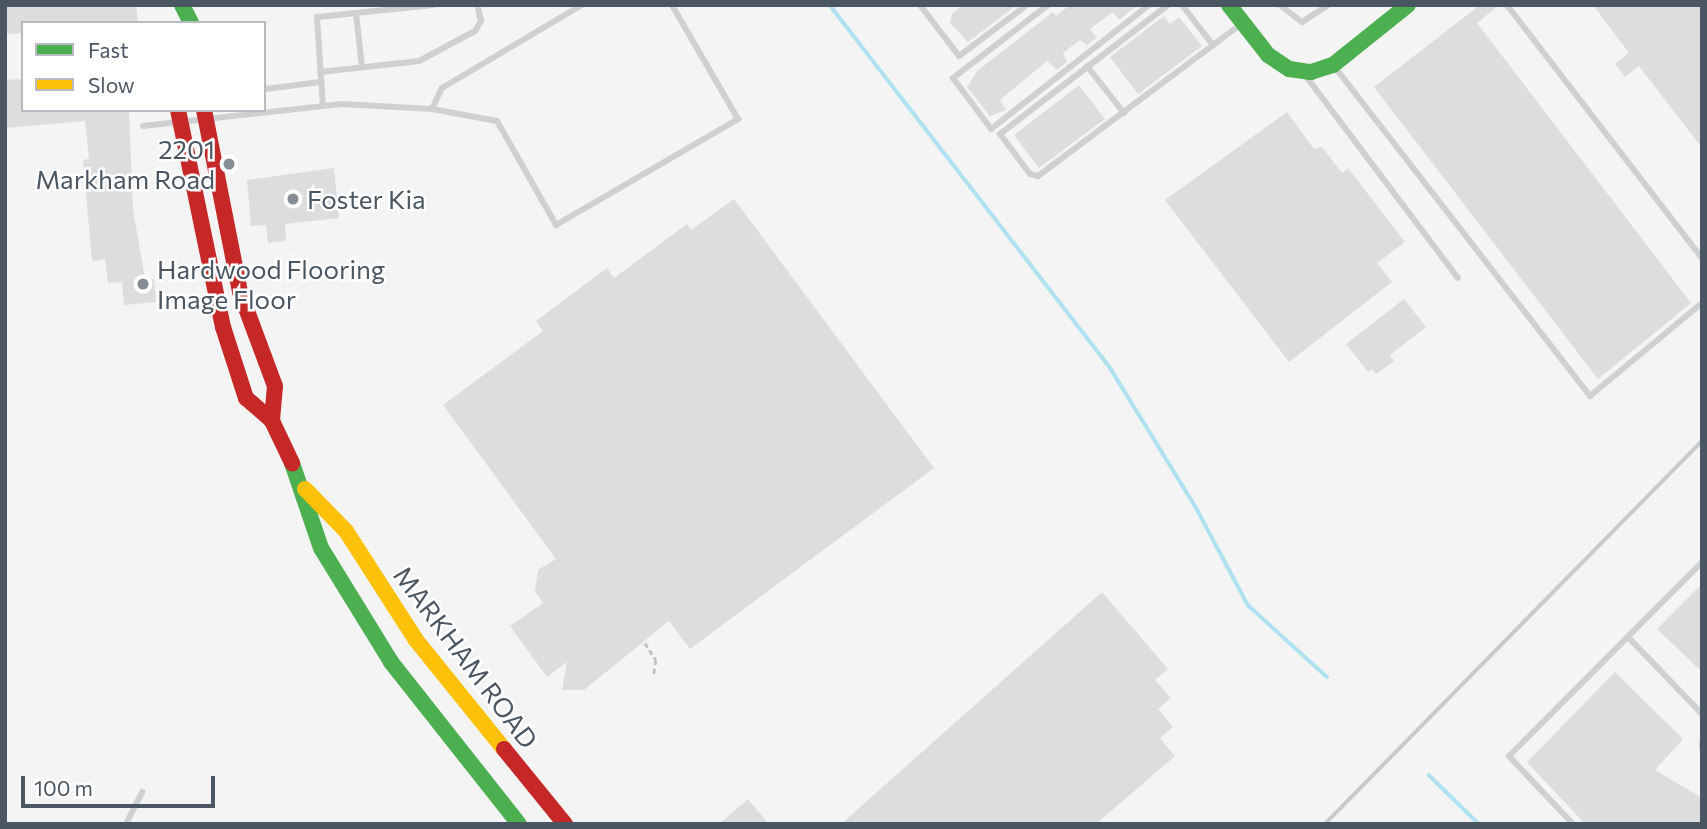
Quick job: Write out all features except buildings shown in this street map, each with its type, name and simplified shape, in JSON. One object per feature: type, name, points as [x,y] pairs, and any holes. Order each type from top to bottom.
[{"type":"main road","points":[[1229,5],[1268,55],[1289,69],[1302,71],[1321,71],[1333,65],[1408,5]]},
{"type":"main road","points":[[205,115],[240,292],[275,386],[272,421]]},
{"type":"main road","name":"MARKHAM ROAD","points":[[179,117],[223,327],[246,398],[272,421],[303,487],[321,548],[391,662],[519,824]]},
{"type":"main road","name":"MARKHAM ROAD","points":[[303,487],[346,531],[416,640],[565,824]]},
{"type":"lane","points":[[323,106],[317,17],[433,5]]},
{"type":"lane","points":[[320,72],[419,61],[475,31],[481,21],[477,5]]},
{"type":"lane","points":[[432,109],[442,88],[582,5]]},
{"type":"lane","points":[[266,110],[323,106],[432,109],[497,121],[556,225],[738,119],[672,5]]},
{"type":"lane","points":[[920,5],[959,56],[1027,5]]},
{"type":"lane","points":[[1048,5],[953,78],[991,129],[1149,5]]},
{"type":"lane","points":[[1168,5],[1000,134],[1030,174],[1038,176],[1243,23]]},
{"type":"lane","points":[[1182,5],[1213,46]]},
{"type":"lane","points":[[1280,5],[1302,22],[1328,5]]},
{"type":"lane","points":[[1507,5],[1702,258]]},
{"type":"lane","points":[[356,13],[362,67]]},
{"type":"lane","points":[[1333,65],[1590,397],[1702,303]]},
{"type":"lane","points":[[1087,66],[1124,113]]},
{"type":"lane","points":[[1302,71],[1458,278]]},
{"type":"lane","points":[[266,89],[320,82]]},
{"type":"lane","points":[[143,126],[179,117],[244,112]]},
{"type":"lane","points":[[1573,824],[1509,756],[1702,562]]},
{"type":"lane","points":[[1628,636],[1702,714]]},
{"type":"lane","points":[[126,824],[142,792]]},
{"type":"path","points":[[645,643],[656,660],[654,674]]},
{"type":"waterway","points":[[830,5],[1111,369],[1197,509],[1248,605],[1327,677]]},
{"type":"waterway","points":[[1429,775],[1479,824]]},
{"type":"railway","points":[[1325,824],[1702,441]]},
{"type":"traffic: fast","points":[[182,5],[190,21]]},
{"type":"traffic: fast","points":[[1229,5],[1268,55],[1289,69],[1311,72],[1333,65],[1408,5]]},
{"type":"traffic: fast","points":[[292,463],[321,548],[391,662],[519,824]]},
{"type":"traffic: slow","points":[[305,489],[346,531],[416,640],[504,749]]},
{"type":"traffic: jam","points":[[178,112],[223,327],[246,398],[272,421],[292,463]]},
{"type":"traffic: jam","points":[[204,112],[240,292],[275,386],[272,421]]},
{"type":"traffic: jam","points":[[504,749],[565,824]]},
{"type":"place","name":"2201 Markham Road","points":[[229,164]]},
{"type":"place","name":"Foster Kia","points":[[293,199]]},
{"type":"place","name":"Hardwood Flooring Image Floor","points":[[143,284]]}]
